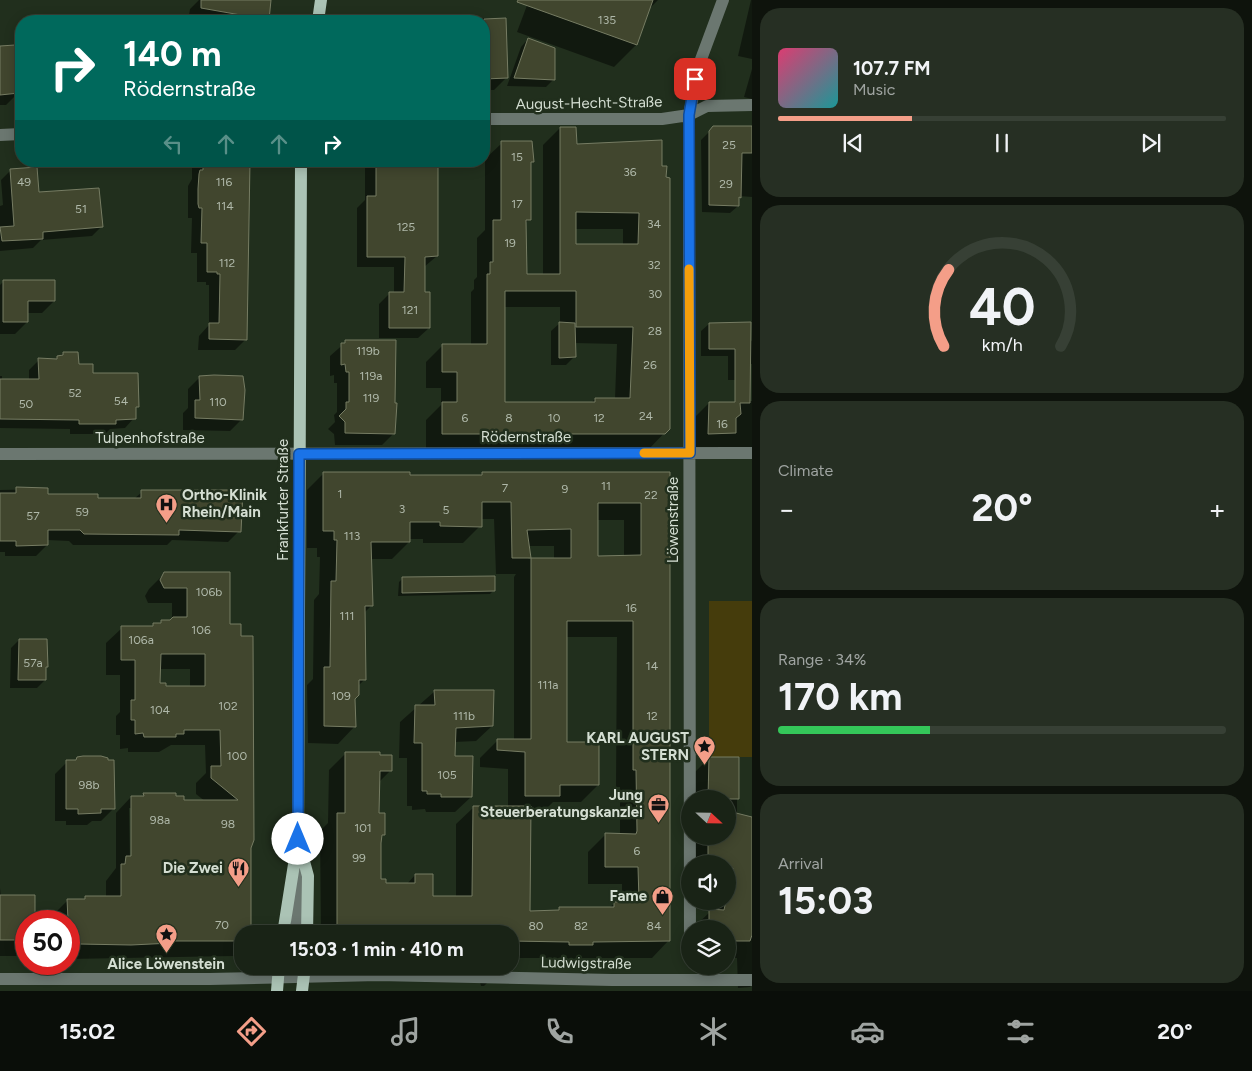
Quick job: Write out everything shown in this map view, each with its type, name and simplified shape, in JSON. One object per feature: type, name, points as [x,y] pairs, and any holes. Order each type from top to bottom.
[{"type":"main road","points":[[319,15],[321,0]]},
{"type":"main road","name":"Frankfurter Straße","points":[[284,925],[298,839],[301,167]]},
{"type":"main road","name":"Frankfurter Straße","points":[[298,839],[308,876],[305,925]]},
{"type":"main road","points":[[276,991],[278,975]]},
{"type":"main road","points":[[302,991],[304,975]]},
{"type":"street","name":"Löwenstraße","points":[[690,920],[689,115],[700,62],[723,0]]},
{"type":"street","name":"August-Hecht-Straße","points":[[490,119],[662,119],[689,115],[716,105],[752,105]]},
{"type":"street","points":[[0,135],[15,134]]},
{"type":"street","name":"Rödernstraße","points":[[299,454],[752,453]]},
{"type":"street","name":"Tulpenhofstraße","points":[[0,454],[299,454]]},
{"type":"street","name":"Frankfurter Straße","points":[[297,925],[299,884],[302,871],[306,873],[307,877],[305,925]]},
{"type":"street","name":"Ludwigstraße","points":[[0,979],[234,973]]},
{"type":"street","name":"Ludwigstraße","points":[[378,975],[690,979],[747,984]]},
{"type":"shaded area","points":[[709,601],[752,601],[752,757],[709,757]]},
{"type":"building","points":[[201,0],[271,0],[270,15],[241,15],[201,8]]},
{"type":"building","points":[[518,0],[653,0],[637,45],[517,2]]},
{"type":"building","points":[[506,18],[508,78],[490,79],[490,19]]},
{"type":"building","points":[[528,38],[555,48],[555,80],[514,78]]},
{"type":"building","points":[[15,45],[15,93],[0,95],[0,46]]},
{"type":"building","points":[[713,126],[752,126],[752,153],[742,153],[741,198],[739,197],[739,206],[709,205],[709,131]]},
{"type":"building","points":[[560,127],[576,127],[577,144],[662,140],[662,166],[667,166],[666,177],[670,178],[670,429],[665,434],[442,434],[442,402],[457,402],[457,372],[442,372],[442,344],[487,344],[487,274],[490,274],[490,262],[493,262],[493,220],[501,220],[501,141],[532,141],[534,162],[531,162],[531,220],[526,220],[527,274],[560,274]],"holes":[[[576,212],[639,213],[638,244],[576,244]],[[505,291],[576,291],[576,327],[633,327],[630,398],[595,398],[595,402],[505,402]]]},
{"type":"building","points":[[37,167],[39,192],[99,188],[103,227],[43,232],[43,239],[2,241],[0,227],[14,226],[10,169]]},
{"type":"building","points":[[203,167],[250,167],[247,340],[209,339],[209,323],[219,323],[220,274],[217,274],[217,272],[207,272],[207,243],[201,243],[202,208],[199,208],[198,204],[198,189],[200,170],[203,170]]},
{"type":"building","points":[[376,167],[438,167],[438,256],[425,257],[425,292],[430,292],[430,328],[389,328],[389,292],[404,292],[405,257],[367,257],[367,196],[376,196]]},
{"type":"building","points":[[3,280],[55,280],[55,301],[28,301],[28,322],[3,322]]},
{"type":"building","points":[[559,322],[575,323],[576,357],[559,358]]},
{"type":"building","points":[[751,322],[750,403],[740,403],[741,414],[736,418],[736,433],[708,434],[709,402],[735,402],[735,349],[709,349],[709,323]]},
{"type":"building","points":[[345,340],[396,340],[395,403],[397,403],[395,434],[345,433],[345,422],[339,416],[346,409],[346,402],[349,402],[349,372],[346,372],[345,364],[341,365],[341,343],[345,343]]},
{"type":"building","points":[[63,352],[78,352],[79,364],[93,364],[93,373],[138,373],[139,407],[136,407],[136,419],[116,420],[116,424],[79,424],[79,420],[0,419],[0,379],[39,379],[38,358],[57,359],[57,356],[63,355]]},
{"type":"building","points":[[199,376],[243,376],[245,390],[243,420],[195,418],[195,400],[200,400]]},
{"type":"building","points":[[323,472],[410,472],[410,475],[482,475],[482,472],[670,472],[670,941],[593,942],[593,945],[569,945],[569,942],[519,941],[519,925],[337,925],[337,813],[345,813],[345,752],[380,752],[380,755],[392,755],[392,771],[380,771],[379,813],[385,813],[385,835],[382,835],[381,843],[381,879],[386,879],[386,883],[415,883],[415,874],[433,874],[433,896],[472,896],[473,806],[531,806],[530,911],[559,910],[559,907],[614,907],[614,902],[639,901],[638,867],[605,867],[605,833],[636,834],[637,831],[636,770],[633,770],[633,621],[567,621],[567,742],[599,742],[599,785],[560,785],[560,796],[525,796],[525,752],[497,750],[497,739],[531,739],[531,558],[512,558],[511,502],[482,502],[482,527],[440,526],[440,522],[410,522],[410,542],[371,542],[373,606],[365,606],[366,680],[359,680],[359,695],[355,699],[356,727],[324,726],[324,667],[330,667],[331,581],[336,581],[337,540],[334,540],[334,531],[323,531]],"holes":[[[598,503],[641,503],[641,555],[598,556]],[[571,529],[571,558],[531,558],[527,530]]]},
{"type":"building","points":[[16,487],[48,488],[48,494],[98,494],[98,498],[141,498],[141,490],[243,490],[241,532],[179,530],[179,535],[84,534],[80,530],[48,530],[48,545],[16,546],[16,541],[0,541],[0,493],[16,493]]},
{"type":"building","points":[[164,572],[230,572],[230,624],[241,624],[241,636],[253,636],[254,840],[251,848],[251,925],[234,925],[234,941],[172,941],[172,943],[131,945],[80,944],[80,910],[68,910],[67,899],[85,899],[85,896],[121,896],[121,864],[125,864],[126,856],[131,856],[131,796],[144,796],[143,793],[176,793],[176,796],[184,796],[184,800],[238,800],[211,778],[211,766],[221,766],[220,730],[184,730],[184,734],[176,734],[176,737],[144,737],[143,733],[135,734],[135,720],[131,720],[131,700],[135,700],[135,660],[121,660],[121,626],[153,626],[153,623],[161,623],[161,620],[170,620],[173,617],[187,617],[187,588],[164,588],[160,580]],"holes":[[[161,654],[205,654],[205,686],[166,686],[166,683],[160,683]]]},
{"type":"building","points":[[495,576],[495,591],[402,593],[402,577]]},
{"type":"building","points":[[19,639],[47,639],[48,667],[46,667],[46,680],[18,680]]},
{"type":"building","points":[[434,690],[494,690],[493,726],[456,728],[455,756],[473,756],[472,797],[441,797],[441,794],[427,794],[427,791],[422,791],[422,743],[414,743],[415,705],[435,705]]},
{"type":"building","points":[[101,756],[108,758],[108,760],[114,760],[115,809],[101,809],[101,813],[78,814],[78,809],[66,809],[66,760],[76,760],[77,757]]},
{"type":"building","points":[[709,757],[739,757],[739,799],[736,799],[736,790],[708,790]]},
{"type":"building","points":[[736,813],[752,817],[752,935],[750,941],[736,941],[736,920],[709,920],[709,910],[736,910],[736,855],[708,855],[708,845],[736,845]]},
{"type":"building","points":[[0,895],[35,895],[35,910],[15,910],[15,940],[0,940]]},
{"type":"slow traffic","points":[[644,453],[690,453],[689,269]]},
{"type":"place","name":"Ortho-Klinik Rhein/Main","points":[[166,523]]},
{"type":"place","name":"KARL AUGUST STERN","points":[[705,766]]},
{"type":"place","name":"Jung Steuerberatungskanzlei","points":[[659,823]]},
{"type":"place","name":"Die Zwei","points":[[239,887]]},
{"type":"place","name":"Fame","points":[[663,915]]},
{"type":"place","name":"Alice Löwenstein","points":[[166,954]]},
{"type":"route","points":[[298,839],[299,454],[690,453],[689,115],[695,79]]}]
